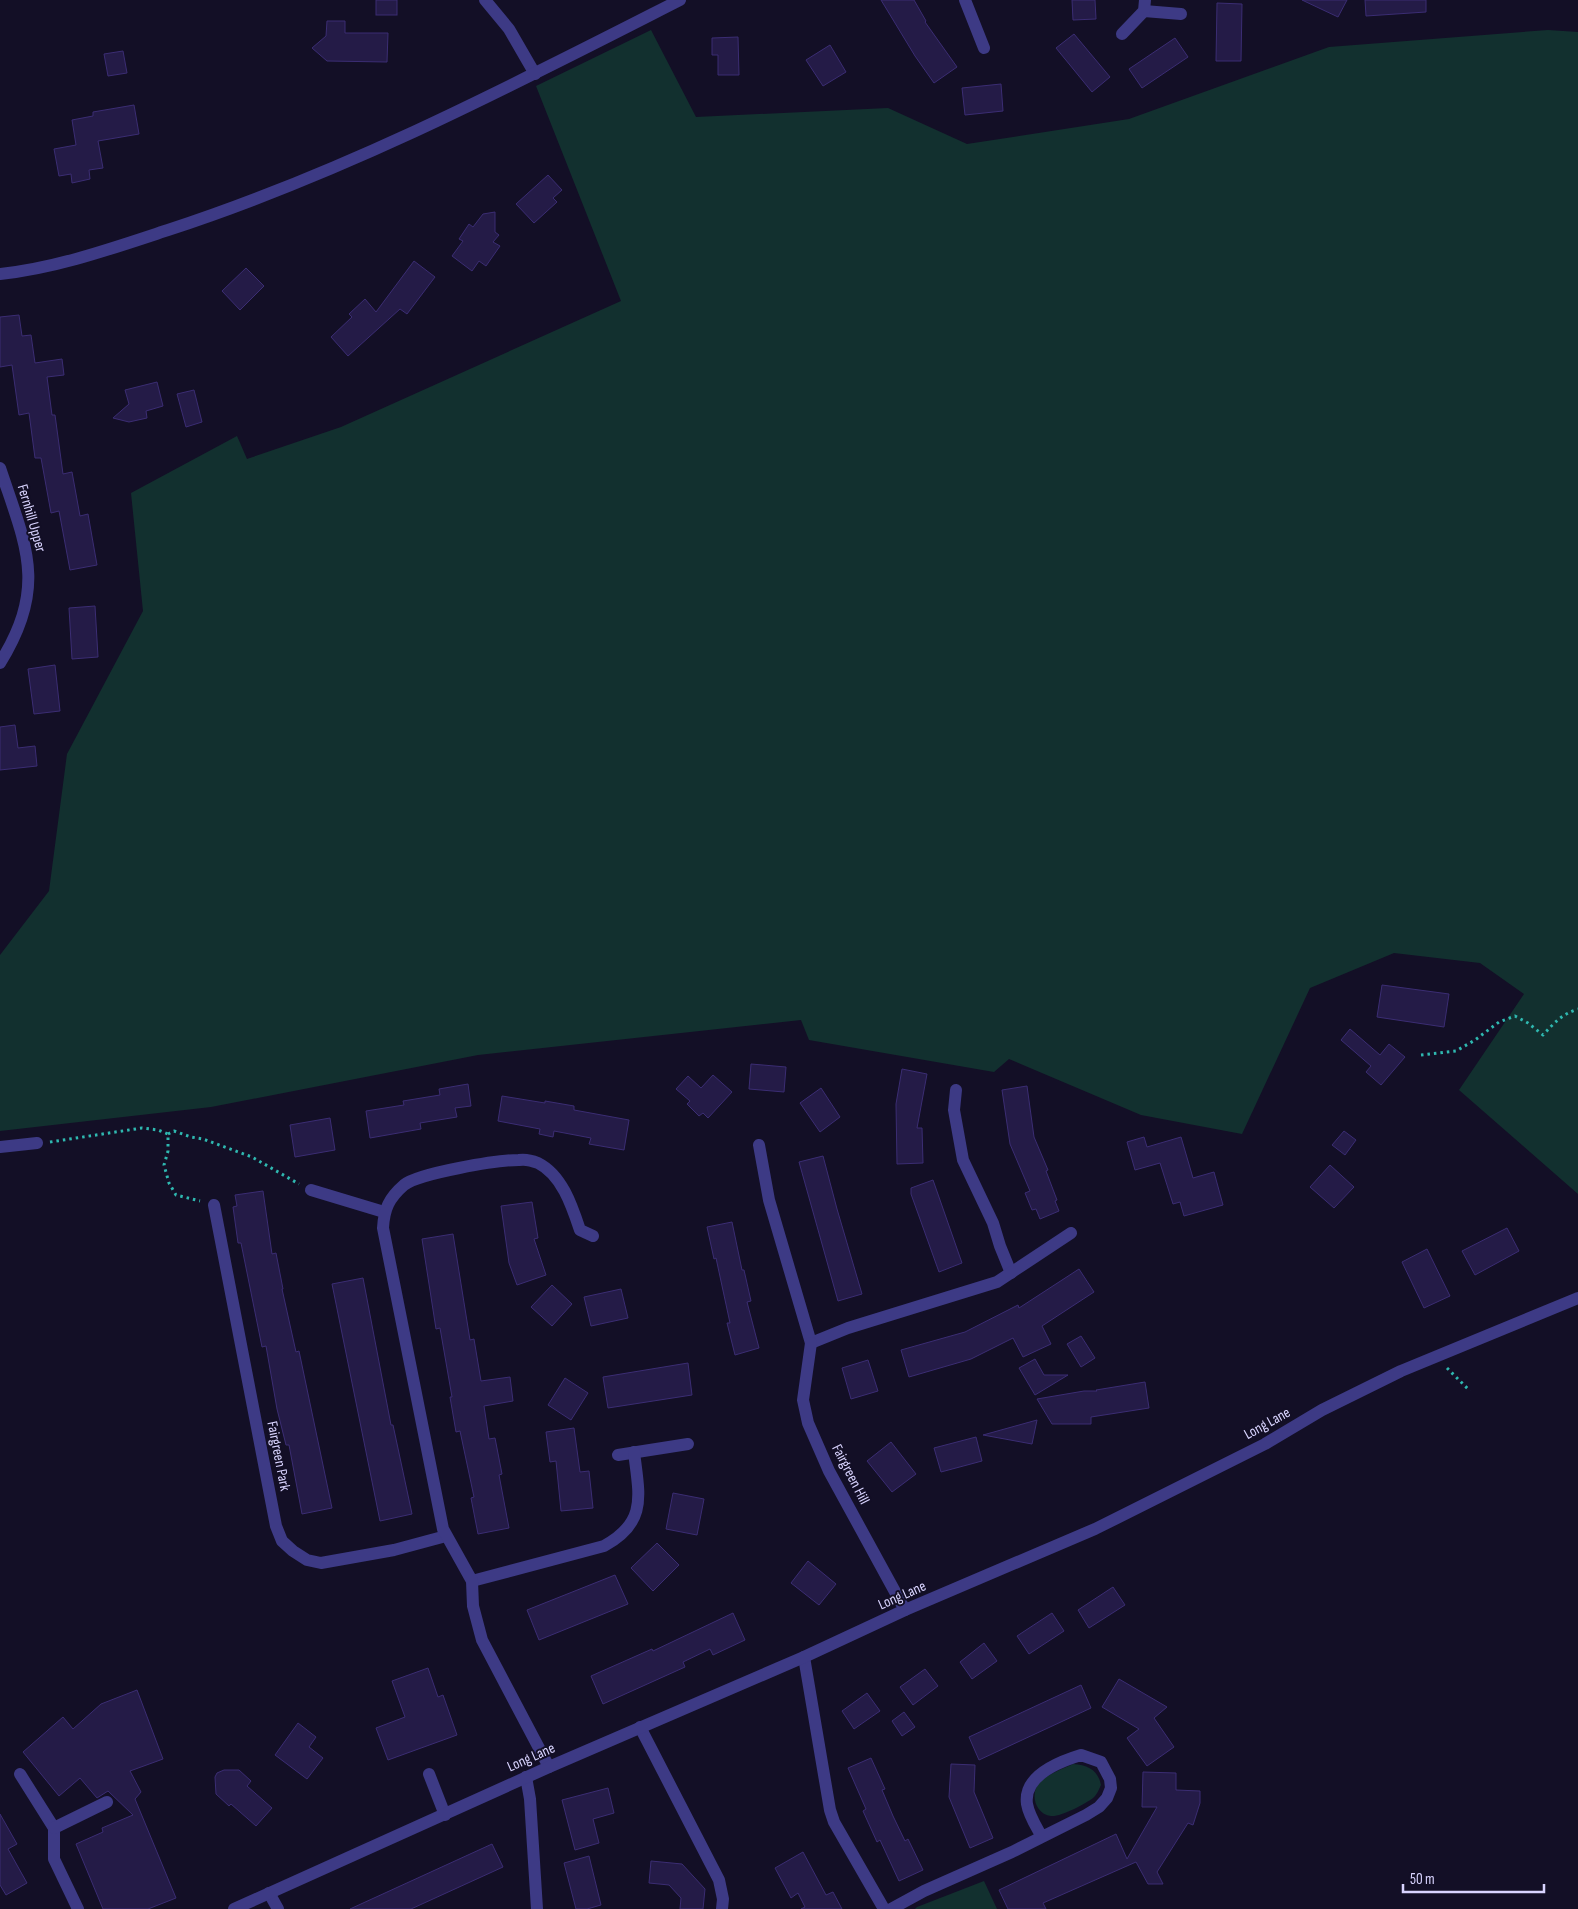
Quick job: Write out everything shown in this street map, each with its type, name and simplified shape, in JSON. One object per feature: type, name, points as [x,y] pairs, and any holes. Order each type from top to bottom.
[{"type":"street","points":[[485,0],[509,29],[535,74]]},
{"type":"street","points":[[0,274],[30,271],[116,247],[215,214],[305,180],[401,139],[535,74],[680,0]]},
{"type":"street","points":[[965,0],[984,48]]},
{"type":"street","points":[[1122,34],[1144,5],[1180,14]]},
{"type":"street","name":"Fernhill Upper","points":[[0,468],[26,546],[30,574],[26,610],[0,663]]},
{"type":"street","points":[[956,1090],[954,1110],[963,1160],[993,1223],[1011,1273]]},
{"type":"street","points":[[0,1147],[37,1143]]},
{"type":"street","name":"Fairgreen Hill","points":[[759,1145],[769,1200],[811,1343],[803,1400],[808,1423],[829,1471],[905,1610]]},
{"type":"street","points":[[549,1767],[482,1640],[473,1606],[472,1581],[443,1529],[383,1228],[384,1212],[393,1197],[406,1184],[417,1178],[496,1161],[522,1159],[538,1163],[553,1175],[572,1208],[580,1230],[593,1236]]},
{"type":"street","points":[[311,1190],[384,1212]]},
{"type":"street","name":"Fairgreen Park","points":[[214,1205],[276,1526],[282,1541],[307,1560],[322,1563],[394,1550],[446,1536]]},
{"type":"street","points":[[811,1343],[848,1328],[997,1282],[1071,1232]]},
{"type":"street","name":"Long Lane","points":[[234,1909],[526,1777],[804,1657],[905,1610],[1051,1549],[1114,1520],[1265,1444],[1322,1410],[1401,1371],[1578,1298]]},
{"type":"street","points":[[618,1454],[688,1444]]},
{"type":"street","points":[[472,1581],[604,1546],[618,1539],[631,1525],[638,1511],[634,1452]]},
{"type":"street","points":[[804,1657],[830,1810],[834,1822],[884,1909]]},
{"type":"street","points":[[640,1727],[719,1880],[723,1899],[722,1909]]},
{"type":"street","points":[[891,1909],[1012,1852],[1042,1837],[1086,1815],[1099,1807],[1107,1798],[1111,1788],[1110,1779],[1101,1762],[1081,1755],[1074,1757],[1043,1772],[1032,1782],[1027,1798],[1028,1805],[1042,1837]]},
{"type":"street","points":[[20,1774],[54,1828],[54,1858],[78,1909]]},
{"type":"street","points":[[429,1774],[445,1815]]},
{"type":"street","points":[[526,1777],[530,1799],[536,1909]]},
{"type":"street","points":[[54,1828],[107,1802]]},
{"type":"street","points":[[269,1893],[278,1909]]},
{"type":"path","points":[[1421,1055],[1456,1051],[1475,1040],[1499,1022],[1516,1016],[1543,1035],[1556,1020],[1568,1012],[1578,1009]]},
{"type":"path","points":[[37,1143],[105,1135],[142,1128],[158,1130],[168,1134]]},
{"type":"path","points":[[168,1134],[174,1130],[252,1157],[278,1174],[311,1190]]},
{"type":"path","points":[[168,1134],[168,1151],[164,1165],[169,1183],[176,1194],[214,1205]]},
{"type":"path","points":[[1435,1357],[1470,1390]]},
{"type":"green space","points":[[651,30],[696,117],[888,108],[967,144],[1129,119],[1329,47],[1548,30],[1578,32],[1578,1194],[1459,1090],[1524,994],[1480,963],[1394,953],[1310,988],[1242,1134],[1141,1115],[1009,1059],[994,1072],[809,1040],[801,1020],[478,1055],[211,1107],[0,1131],[0,955],[49,891],[67,754],[143,611],[131,493],[237,436],[247,459],[341,427],[621,301],[536,86]]},
{"type":"green space","points":[[1073,1764],[1088,1767],[1095,1772],[1101,1785],[1098,1792],[1089,1801],[1067,1812],[1051,1816],[1041,1812],[1035,1798],[1036,1787],[1046,1777]]},
{"type":"green space","points":[[984,1881],[997,1909],[915,1909],[917,1907]]},
{"type":"building","points":[[376,0],[397,0],[397,15],[376,15]]},
{"type":"building","points":[[881,0],[914,0],[925,22],[957,67],[934,83]]},
{"type":"building","points":[[1072,0],[1095,0],[1096,19],[1073,20]]},
{"type":"building","points":[[1302,0],[1347,0],[1338,17]]},
{"type":"building","points":[[1365,0],[1426,0],[1426,12],[1366,16]]},
{"type":"building","points":[[1217,3],[1242,4],[1241,61],[1216,61]]},
{"type":"building","points":[[327,21],[345,21],[345,33],[388,33],[387,62],[327,61],[312,48],[326,36]]},
{"type":"building","points":[[1074,34],[1110,77],[1092,92],[1056,48]]},
{"type":"building","points":[[738,37],[739,75],[718,75],[718,55],[712,55],[712,38]]},
{"type":"building","points":[[1175,38],[1188,57],[1142,88],[1129,69]]},
{"type":"building","points":[[830,45],[846,72],[823,86],[806,60]]},
{"type":"building","points":[[123,51],[127,73],[108,76],[104,54]]},
{"type":"building","points":[[1001,84],[1003,111],[965,115],[962,88]]},
{"type":"building","points":[[134,105],[139,134],[98,141],[103,168],[89,170],[90,179],[72,183],[71,174],[59,176],[54,149],[76,145],[72,120],[93,116],[93,112]]},
{"type":"building","points":[[548,175],[562,190],[553,198],[557,202],[534,223],[516,204]]},
{"type":"building","points":[[495,212],[495,232],[499,235],[493,242],[500,246],[486,266],[479,261],[472,271],[452,256],[463,241],[459,239],[469,224],[473,227],[483,214]]},
{"type":"building","points":[[414,261],[435,277],[407,314],[400,309],[348,356],[331,337],[352,317],[349,314],[365,299],[376,312]]},
{"type":"building","points":[[246,268],[264,286],[240,310],[222,291]]},
{"type":"building","points":[[19,315],[22,336],[31,335],[35,363],[62,359],[64,375],[47,377],[52,415],[55,415],[63,474],[72,472],[80,516],[88,514],[97,565],[70,570],[59,511],[51,513],[41,458],[35,458],[29,413],[19,415],[12,365],[0,367],[0,317]]},
{"type":"building","points":[[157,382],[163,406],[146,411],[147,418],[129,422],[113,418],[129,404],[125,390]]},
{"type":"building","points":[[194,390],[202,422],[186,427],[177,394]]},
{"type":"building","points":[[95,606],[98,657],[72,659],[69,608]]},
{"type":"building","points":[[55,665],[60,711],[34,714],[28,669]]},
{"type":"building","points":[[15,725],[18,748],[35,746],[37,766],[0,770],[0,727]]},
{"type":"building","points":[[1382,985],[1449,994],[1444,1027],[1377,1017]]},
{"type":"building","points":[[1350,1029],[1380,1055],[1389,1044],[1405,1057],[1381,1085],[1366,1072],[1371,1066],[1341,1040]]},
{"type":"building","points":[[751,1064],[786,1067],[784,1092],[749,1089]]},
{"type":"building","points":[[902,1069],[927,1074],[917,1128],[922,1128],[923,1163],[897,1164],[896,1104]]},
{"type":"building","points":[[713,1075],[732,1092],[708,1118],[703,1113],[699,1116],[687,1104],[690,1101],[676,1089],[688,1076],[701,1088]]},
{"type":"building","points":[[468,1084],[471,1106],[455,1108],[457,1117],[420,1123],[421,1129],[370,1138],[366,1111],[404,1105],[403,1101],[440,1095],[439,1089]]},
{"type":"building","points":[[1027,1086],[1034,1137],[1048,1170],[1046,1171],[1059,1211],[1040,1219],[1036,1209],[1032,1210],[1025,1193],[1030,1191],[1010,1144],[1002,1090]]},
{"type":"building","points":[[821,1088],[840,1117],[820,1132],[800,1103]]},
{"type":"building","points":[[502,1096],[574,1106],[574,1110],[629,1120],[624,1150],[589,1144],[591,1138],[554,1131],[553,1137],[539,1134],[540,1129],[498,1121]]},
{"type":"building","points":[[330,1118],[335,1150],[295,1157],[290,1125]]},
{"type":"building","points":[[1344,1131],[1356,1140],[1345,1155],[1332,1145]]},
{"type":"building","points":[[1144,1137],[1147,1147],[1181,1137],[1193,1178],[1214,1172],[1223,1205],[1184,1216],[1180,1202],[1173,1204],[1160,1163],[1135,1170],[1127,1142]]},
{"type":"building","points":[[823,1156],[862,1294],[838,1301],[799,1162]]},
{"type":"building","points":[[1330,1165],[1354,1187],[1334,1208],[1310,1187]]},
{"type":"building","points":[[933,1180],[962,1263],[939,1272],[911,1194],[911,1188]]},
{"type":"building","points":[[263,1191],[272,1254],[276,1253],[282,1289],[296,1352],[299,1351],[332,1508],[302,1514],[289,1445],[286,1445],[277,1409],[266,1346],[262,1347],[241,1243],[238,1243],[233,1207],[237,1206],[235,1195]]},
{"type":"building","points":[[532,1202],[538,1238],[534,1239],[546,1275],[517,1285],[509,1263],[501,1206]]},
{"type":"building","points":[[732,1222],[742,1270],[744,1270],[751,1301],[747,1302],[759,1348],[735,1355],[727,1323],[730,1323],[716,1258],[714,1259],[707,1227]]},
{"type":"building","points":[[1507,1228],[1519,1251],[1475,1275],[1462,1251]]},
{"type":"building","points":[[453,1234],[470,1340],[474,1339],[481,1381],[510,1377],[513,1401],[484,1406],[489,1439],[495,1438],[502,1474],[499,1475],[509,1528],[478,1534],[471,1498],[474,1497],[460,1431],[456,1432],[440,1328],[436,1329],[422,1239]]},
{"type":"building","points":[[1427,1249],[1450,1296],[1424,1308],[1402,1262]]},
{"type":"building","points":[[1079,1269],[1094,1292],[1042,1326],[1051,1344],[1023,1357],[1013,1338],[971,1359],[909,1377],[901,1350],[965,1332],[1018,1305],[1019,1308]]},
{"type":"building","points":[[363,1278],[391,1425],[393,1425],[412,1514],[380,1521],[332,1284]]},
{"type":"building","points":[[552,1285],[572,1304],[552,1326],[531,1307]]},
{"type":"building","points":[[621,1289],[628,1318],[591,1326],[584,1297]]},
{"type":"building","points":[[1081,1336],[1095,1358],[1081,1367],[1067,1344]]},
{"type":"building","points":[[1035,1359],[1044,1375],[1068,1375],[1035,1395],[1019,1368]]},
{"type":"building","points":[[868,1360],[878,1391],[851,1399],[842,1368]]},
{"type":"building","points":[[688,1363],[692,1395],[608,1408],[603,1377]]},
{"type":"building","points":[[565,1378],[588,1393],[571,1420],[548,1405]]},
{"type":"building","points":[[1145,1382],[1149,1408],[1091,1417],[1091,1424],[1052,1424],[1037,1399],[1084,1391],[1097,1391]]},
{"type":"building","points":[[1037,1420],[1032,1444],[983,1435]]},
{"type":"building","points":[[574,1428],[580,1472],[589,1471],[593,1508],[561,1511],[556,1461],[550,1462],[546,1432]]},
{"type":"building","points":[[976,1437],[982,1461],[941,1472],[934,1448]]},
{"type":"building","points":[[891,1442],[916,1474],[892,1492],[867,1461]]},
{"type":"building","points":[[673,1493],[704,1499],[697,1535],[666,1529]]},
{"type":"building","points":[[657,1543],[679,1565],[653,1591],[631,1568]]},
{"type":"building","points":[[808,1561],[836,1584],[819,1605],[791,1583]]},
{"type":"building","points":[[615,1575],[628,1604],[539,1640],[527,1610]]},
{"type":"building","points":[[1113,1587],[1125,1605],[1089,1628],[1078,1610]]},
{"type":"building","points":[[733,1613],[745,1640],[713,1655],[710,1649],[683,1662],[685,1667],[603,1704],[591,1676],[652,1649],[653,1651]]},
{"type":"building","points":[[1052,1613],[1064,1631],[1029,1654],[1017,1636]]},
{"type":"building","points":[[984,1643],[997,1661],[972,1679],[960,1662]]},
{"type":"building","points":[[428,1668],[438,1697],[443,1695],[457,1735],[388,1760],[376,1728],[405,1717],[392,1681]]},
{"type":"building","points":[[925,1669],[938,1686],[913,1705],[900,1687]]},
{"type":"building","points":[[1119,1679],[1167,1707],[1154,1718],[1174,1747],[1147,1766],[1127,1738],[1139,1729],[1102,1707]]},
{"type":"building","points":[[1081,1685],[1091,1708],[979,1760],[969,1737]]},
{"type":"building","points":[[137,1690],[163,1759],[130,1771],[141,1792],[135,1799],[176,1898],[148,1909],[103,1909],[76,1844],[103,1832],[102,1828],[133,1815],[108,1791],[97,1798],[80,1778],[59,1796],[23,1752],[63,1717],[73,1729],[101,1704]]},
{"type":"building","points":[[867,1693],[880,1711],[854,1729],[842,1711]]},
{"type":"building","points":[[904,1712],[915,1727],[902,1736],[892,1721]]},
{"type":"building","points":[[298,1723],[316,1737],[309,1747],[323,1758],[307,1779],[275,1755]]},
{"type":"building","points":[[871,1758],[885,1789],[882,1790],[893,1816],[905,1841],[908,1839],[923,1870],[899,1881],[880,1840],[877,1842],[863,1811],[866,1809],[848,1768]]},
{"type":"building","points":[[951,1764],[975,1765],[974,1792],[993,1838],[970,1848],[949,1797]]},
{"type":"building","points":[[224,1770],[239,1770],[251,1781],[247,1786],[272,1808],[256,1826],[231,1804],[229,1806],[216,1794],[215,1777],[217,1773]]},
{"type":"building","points":[[1143,1772],[1176,1773],[1176,1790],[1200,1791],[1200,1803],[1193,1825],[1188,1823],[1157,1872],[1163,1884],[1148,1884],[1136,1862],[1043,1903],[1046,1909],[1008,1909],[999,1890],[1116,1834],[1127,1859],[1157,1807],[1142,1807]]},
{"type":"building","points":[[608,1788],[614,1813],[593,1819],[599,1843],[575,1850],[562,1800]]},
{"type":"building","points":[[0,1814],[17,1844],[8,1849],[27,1883],[6,1895],[0,1885]]},
{"type":"building","points":[[492,1844],[503,1867],[411,1909],[350,1909]]},
{"type":"building","points":[[803,1852],[826,1895],[833,1892],[842,1909],[801,1909],[805,1907],[798,1893],[791,1898],[775,1868]]},
{"type":"building","points":[[589,1856],[601,1905],[587,1909],[576,1909],[564,1863]]},
{"type":"building","points":[[651,1861],[682,1864],[705,1889],[703,1909],[680,1909],[681,1898],[669,1885],[649,1883]]}]
